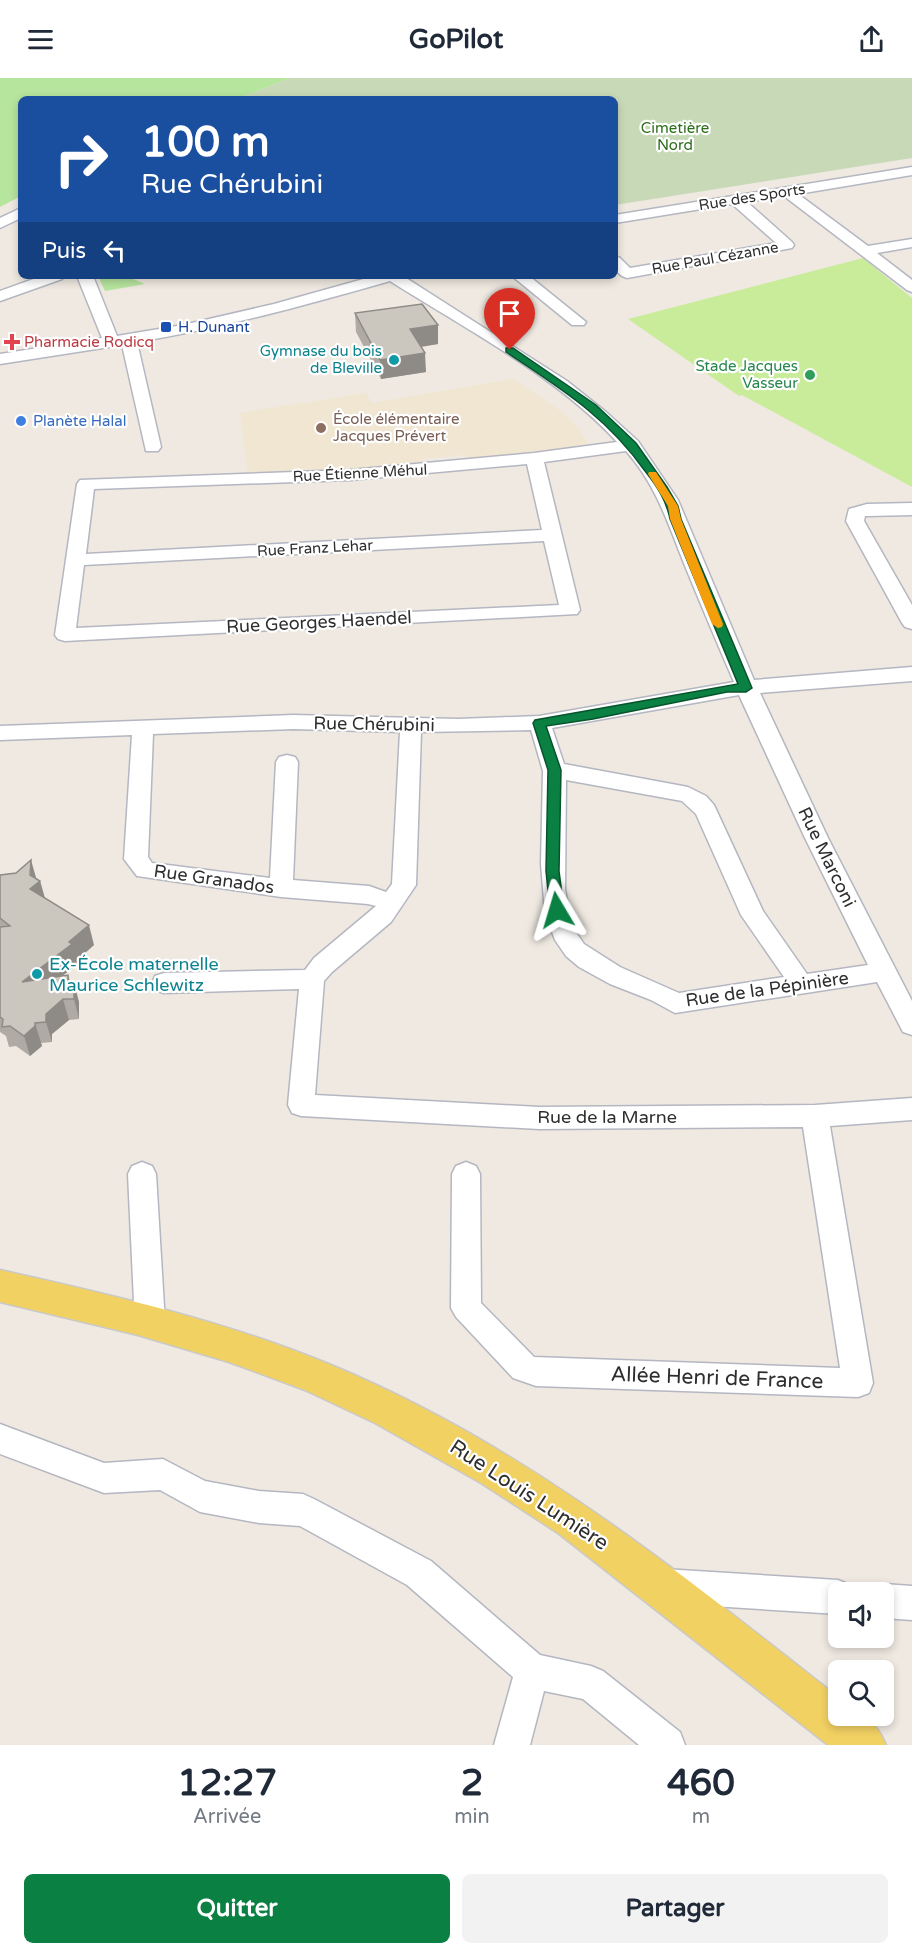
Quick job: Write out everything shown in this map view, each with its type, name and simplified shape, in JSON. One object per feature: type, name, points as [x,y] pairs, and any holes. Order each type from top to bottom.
[{"type":"main road","name":"Rue Louis Lumière","points":[[0,1286],[218,1342],[284,1365],[359,1396],[440,1437],[571,1519],[864,1745]]},
{"type":"street","name":"Rue des Sports","points":[[618,219],[912,171]]},
{"type":"street","points":[[889,175],[912,188]]},
{"type":"street","points":[[786,191],[912,287]]},
{"type":"street","name":"Rue Paul Cézanne","points":[[618,264],[627,273],[787,246],[736,200]]},
{"type":"street","points":[[2,223],[18,214]]},
{"type":"street","points":[[2,223],[18,229]]},
{"type":"street","points":[[866,251],[912,243]]},
{"type":"street","points":[[0,296],[48,279]]},
{"type":"street","points":[[86,279],[111,342]]},
{"type":"street","points":[[0,359],[129,340],[263,312],[367,279]]},
{"type":"street","name":"Rue Marconi","points":[[397,279],[528,362],[593,407],[632,445],[662,487],[673,506],[675,519],[746,688],[912,1025]]},
{"type":"street","points":[[524,279],[578,322]]},
{"type":"street","points":[[129,340],[152,447]]},
{"type":"street","name":"Rue Étienne Méhul","points":[[86,484],[350,475],[534,458],[632,445]]},
{"type":"street","name":"Rue Georges Haendel","points":[[86,484],[65,635],[570,610],[534,458]]},
{"type":"street","points":[[912,509],[867,510],[856,513],[855,521],[912,623]]},
{"type":"street","name":"Rue Franz Lehar","points":[[77,560],[552,535]]},
{"type":"street","name":"Rue Chérubini","points":[[0,733],[293,722],[458,726],[539,723],[593,715],[727,688],[912,674]]},
{"type":"street","name":"Rue de la Pépinière","points":[[539,723],[554,770],[553,871],[562,930],[573,948],[591,963],[625,980],[659,991],[675,1003],[884,972]]},
{"type":"street","points":[[164,983],[312,979],[323,964],[382,916],[404,885],[411,725]]},
{"type":"street","name":"Rue Granados","points":[[143,727],[136,859],[145,870],[281,888],[369,896],[393,903]]},
{"type":"street","points":[[281,888],[287,762]]},
{"type":"street","points":[[554,770],[688,795],[698,801],[706,811],[753,915],[794,971],[799,985]]},
{"type":"street","name":"Rue de la Marne","points":[[312,979],[301,1105],[539,1118],[815,1116],[912,1109]]},
{"type":"street","name":"Allée Henri de France","points":[[466,1174],[466,1308],[524,1368],[536,1372],[858,1383],[815,1116]]},
{"type":"street","points":[[142,1174],[150,1323]]},
{"type":"street","points":[[0,1439],[104,1478],[163,1474],[200,1496],[259,1507],[303,1510],[420,1573],[532,1671],[591,1683],[667,1745]]},
{"type":"street","points":[[658,1585],[828,1597]]},
{"type":"street","points":[[894,1602],[912,1603]]},
{"type":"street","points":[[512,1745],[532,1671]]},
{"type":"shaded area","points":[[513,379],[565,414],[579,429],[588,445],[477,458],[463,455],[422,459],[419,465],[248,473],[240,413],[366,393],[372,403]]},
{"type":"green space","points":[[0,78],[290,78],[245,96],[18,96],[18,198],[0,207]]},
{"type":"green space","name":"Cimetière Nord","points":[[290,78],[912,78],[912,158],[618,205],[618,96],[245,96]]},
{"type":"green space","name":"Stade Jacques Vasseur","points":[[863,258],[912,298],[912,487],[742,395],[739,396],[628,319]]},
{"type":"green space","points":[[99,279],[133,279],[145,284],[105,291]]},
{"type":"building","points":[[422,304],[438,325],[410,329],[425,353],[380,360],[355,313]]},
{"type":"building","name":"Ex-École maternelle Maurice Schlewitz","points":[[31,860],[30,875],[40,881],[30,889],[89,925],[69,942],[72,944],[22,982],[68,975],[68,983],[74,982],[74,999],[63,999],[46,1014],[46,1022],[35,1023],[35,1026],[24,1036],[10,1026],[2,1027],[3,1019],[0,1017],[0,927],[10,926],[0,918],[0,875],[16,873]]},
{"type":"slow traffic","points":[[653,474],[673,506],[675,519],[718,624]]},
{"type":"place","name":"H. Dunant","points":[[166,327]]},
{"type":"place","name":"Pharmacie Rodicq","points":[[12,342]]},
{"type":"place","name":"Gymnase du bois de Bleville","points":[[394,360]]},
{"type":"place","name":"Stade Jacques Vasseur","points":[[810,375]]},
{"type":"place","name":"Planète Halal","points":[[21,421]]},
{"type":"place","name":"École élémentaire Jacques Prévert","points":[[321,428]]},
{"type":"place","name":"Ex-École maternelle Maurice Schlewitz","points":[[37,974]]},
{"type":"route","points":[[510,350],[593,407],[632,445],[662,487],[673,506],[675,519],[746,688],[727,688],[593,715],[539,723],[554,770],[553,871],[557,910]]}]
